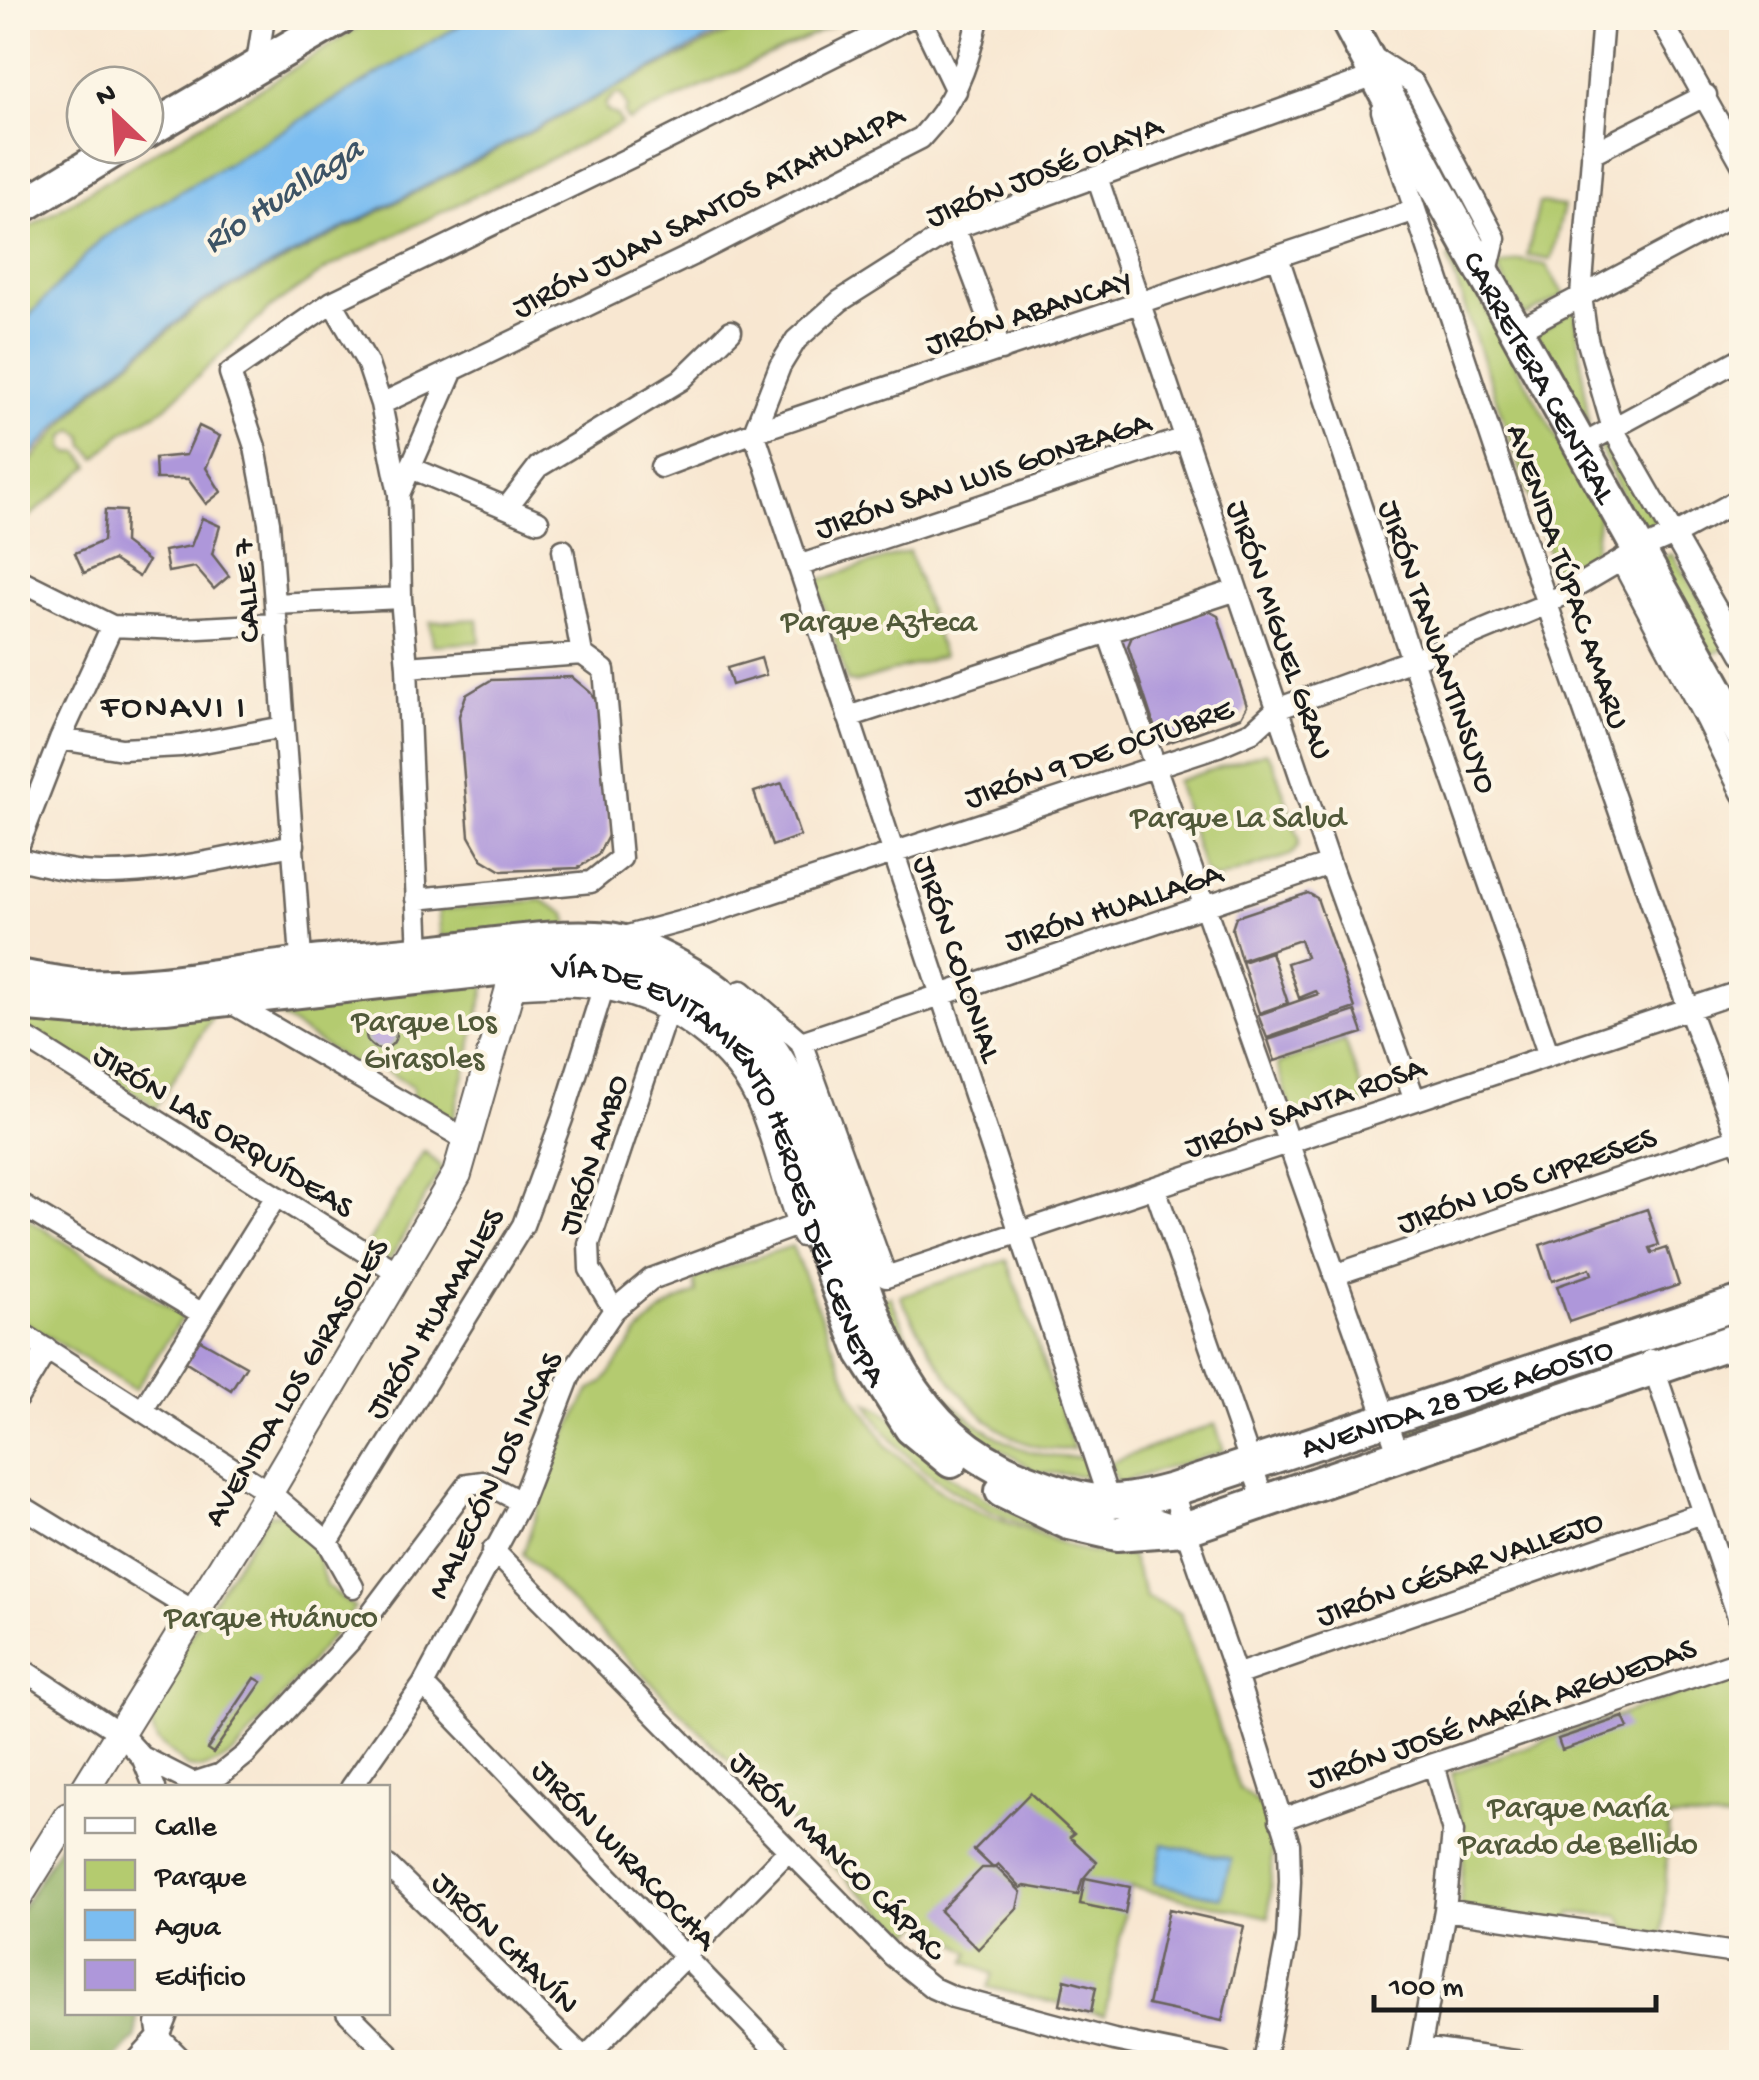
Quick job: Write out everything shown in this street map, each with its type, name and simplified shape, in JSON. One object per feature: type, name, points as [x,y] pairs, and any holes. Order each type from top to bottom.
[{"type":"main road","points":[[165,121],[340,18]]},
{"type":"main road","name":"CARRETERA CENTRAL","points":[[1346,18],[1367,64],[1582,445],[1629,556],[1742,734]]},
{"type":"main road","points":[[18,209],[90,165]]},
{"type":"main road","name":"VÍA DE EVITAMIENTO HEROES DEL CENEPA","points":[[18,1004],[88,1010],[165,1006],[222,998],[302,976],[418,954],[512,966],[613,939],[682,969],[724,996],[765,1039],[800,1101],[886,1345],[902,1378],[928,1412],[965,1446],[1010,1474],[1080,1500],[1110,1504],[1172,1490]]},
{"type":"main road","name":"VÍA DE EVITAMIENTO HEROES DEL CENEPA","points":[[18,976],[83,986],[512,966],[596,966],[644,980],[694,1006],[746,1051],[778,1110],[863,1353],[911,1428],[952,1462],[1069,1523],[1117,1534],[1184,1529]]},
{"type":"main road","name":"AVENIDA LOS GIRASOLES","points":[[88,1785],[269,1492],[456,1174],[512,966]]},
{"type":"main road","name":"AVENIDA 28 DE AGOSTO","points":[[1172,1490],[1742,1302]]},
{"type":"main road","name":"AVENIDA 28 DE AGOSTO","points":[[1184,1529],[1742,1338]]},
{"type":"main road","points":[[18,1897],[65,1822]]},
{"type":"street","points":[[256,69],[264,18]]},
{"type":"street","points":[[418,954],[399,494],[381,404],[367,362],[332,302],[908,18]]},
{"type":"street","points":[[921,18],[956,91]]},
{"type":"street","name":"JIRÓN JUAN SANTOS ATAHUALPA","points":[[381,404],[692,255],[921,138],[942,115],[956,91],[969,61],[975,18]]},
{"type":"street","points":[[1603,18],[1581,296],[1587,339],[1613,429],[1740,649]]},
{"type":"street","points":[[1660,18],[1742,164]]},
{"type":"street","name":"JIRÓN JOSÉ OLAYA","points":[[754,432],[780,366],[796,340],[840,301],[956,228],[1097,177],[1367,64]]},
{"type":"street","name":"AVENIDA TÚPAC AMARU","points":[[1367,64],[1547,604],[1740,1144]]},
{"type":"street","points":[[1592,154],[1706,95]]},
{"type":"street","name":"JIRÓN MIGUEL GRAU","points":[[1097,177],[1330,864],[1414,1098]]},
{"type":"street","name":"JIRÓN ABANCAY","points":[[662,467],[754,432],[1413,211]]},
{"type":"street","points":[[1516,331],[1742,211]]},
{"type":"street","points":[[956,228],[1001,350]]},
{"type":"street","name":"JIRÓN TANUANTINSUYO","points":[[1278,256],[1548,1053]]},
{"type":"street","name":"CALLE 7","points":[[302,976],[270,522],[256,447],[230,373],[332,302]]},
{"type":"street","points":[[508,506],[538,467],[681,380],[731,332]]},
{"type":"street","points":[[1582,445],[1742,358]]},
{"type":"street","points":[[399,494],[454,370]]},
{"type":"street","name":"JIRÓN COLONIAL","points":[[754,432],[1110,1504]]},
{"type":"street","name":"JIRÓN SAN LUIS GONZAGA","points":[[798,566],[1185,438]]},
{"type":"street","points":[[411,468],[538,521]]},
{"type":"street","points":[[1742,498],[1629,556],[1742,794]]},
{"type":"street","points":[[563,550],[582,654]]},
{"type":"street","name":"JIRÓN 9 DE OCTUBRE","points":[[613,939],[646,933],[1236,738],[1253,730],[1277,709],[1412,660],[1547,604],[1629,556]]},
{"type":"street","points":[[18,579],[112,626],[181,629],[401,598]]},
{"type":"street","points":[[848,717],[1238,590]]},
{"type":"street","points":[[18,846],[60,739],[112,626]]},
{"type":"street","points":[[1108,632],[1398,1455]]},
{"type":"street","points":[[407,667],[582,654],[604,670],[620,858],[592,882],[416,898]]},
{"type":"street","points":[[60,739],[122,750],[182,746],[284,727]]},
{"type":"street","points":[[18,859],[62,870],[118,872],[294,845]]},
{"type":"street","name":"JIRÓN HUALLAGA","points":[[801,1042],[1330,864]]},
{"type":"street","points":[[512,966],[558,984],[603,989],[646,1000],[703,1034],[726,1057],[760,1107],[798,1225],[840,1332],[868,1384],[896,1406]]},
{"type":"street","name":"JIRÓN HUAMALIES","points":[[328,1542],[524,1225],[603,989]]},
{"type":"street","name":"JIRÓN SANTA ROSA","points":[[801,1042],[886,1277],[1742,990]]},
{"type":"street","points":[[742,991],[801,1042]]},
{"type":"street","points":[[222,998],[467,1140]]},
{"type":"street","name":"JIRÓN AMBO","points":[[614,1310],[590,1269],[590,1244],[667,1012]]},
{"type":"street","name":"JIRÓN LAS ORQUÍDEAS","points":[[18,1033],[400,1274]]},
{"type":"street","name":"JIRÓN LOS CIPRESES","points":[[1334,1275],[1740,1144]]},
{"type":"street","points":[[1155,1188],[1264,1501]]},
{"type":"street","points":[[142,1411],[275,1198]]},
{"type":"street","points":[[18,1203],[202,1313]]},
{"type":"street","name":"MALECÓN LOS INCAS","points":[[352,1785],[423,1685],[520,1502],[571,1372],[614,1310],[651,1278],[798,1225]]},
{"type":"street","points":[[18,1331],[269,1492],[328,1542],[353,1587]]},
{"type":"street","points":[[1642,1336],[1742,1628]]},
{"type":"street","points":[[18,1397],[47,1349]]},
{"type":"street","points":[[142,1757],[193,1783],[221,1774],[244,1755],[350,1641],[468,1484],[483,1482],[520,1502]]},
{"type":"street","points":[[1172,1490],[1288,1844],[1287,1938],[1264,2062]]},
{"type":"street","points":[[18,1504],[195,1612]]},
{"type":"street","points":[[1110,1504],[1184,1529]]},
{"type":"street","name":"JIRÓN CÉSAR VALLEJO","points":[[1236,1676],[1702,1512]]},
{"type":"street","name":"JIRÓN MANCO CÁPAC","points":[[493,1550],[893,1956],[933,1988],[952,1998],[1114,2040],[1222,2062]]},
{"type":"street","name":"JIRÓN JOSÉ MARÍA ARGUEDAS","points":[[1280,1820],[1742,1660]]},
{"type":"street","points":[[18,1666],[120,1733],[142,1757],[154,1785]]},
{"type":"street","name":"JIRÓN WIRACOCHA","points":[[423,1685],[781,2061]]},
{"type":"street","points":[[1434,1764],[1453,1832],[1445,1910],[1419,2055],[1522,2062]]},
{"type":"street","points":[[583,2061],[789,1850]]},
{"type":"street","name":"JIRÓN CHAVÍN","points":[[390,1868],[583,2061]]},
{"type":"street","points":[[1445,1910],[1742,1954]]},
{"type":"street","points":[[156,2015],[159,2036],[184,2062]]},
{"type":"street","points":[[136,2062],[159,2036],[169,2015]]},
{"type":"street","points":[[350,2015],[397,2062]]},
{"type":"street","points":[[1110,2062],[1114,2040]]},
{"type":"green space","points":[[373,18],[472,18],[101,239],[18,328],[18,234],[133,165],[165,165],[165,146]]},
{"type":"green space","points":[[759,18],[849,18],[628,121],[621,94],[614,95],[605,104],[621,124],[328,268],[270,308],[165,408],[125,431],[96,458],[85,446],[83,436],[74,430],[65,436],[64,448],[69,453],[79,452],[90,466],[18,526],[18,476],[92,393],[202,304],[610,91]]},
{"type":"green space","points":[[1539,203],[1564,206],[1551,260],[1527,256]]},
{"type":"green space","points":[[1456,255],[1599,515],[1593,555],[1555,571],[1448,258]]},
{"type":"green space","points":[[1520,260],[1546,265],[1564,295],[1525,316],[1496,267]]},
{"type":"green space","points":[[1575,309],[1589,425],[1536,334]]},
{"type":"green space","points":[[1610,440],[1661,532],[1644,540],[1599,447]]},
{"type":"green space","name":"Parque Azteca","points":[[909,551],[943,656],[855,683],[847,681],[816,581]]},
{"type":"green space","points":[[1672,554],[1729,646],[1706,658],[1655,562]]},
{"type":"green space","points":[[478,619],[480,642],[433,645],[430,622]]},
{"type":"green space","name":"Parque La Salud","points":[[1266,752],[1273,761],[1299,839],[1298,847],[1291,855],[1219,879],[1211,878],[1204,872],[1176,781]]},
{"type":"green space","points":[[542,900],[566,914],[569,926],[441,937],[438,910]]},
{"type":"green space","name":"Parque Los Girasoles","points":[[486,985],[452,1123],[413,1102],[413,1087],[361,1056],[354,1065],[256,1001]]},
{"type":"green space","points":[[216,1010],[154,1111],[146,1100],[18,1025],[18,1015]]},
{"type":"green space","points":[[1345,1041],[1366,1102],[1305,1121],[1291,1113],[1277,1064]]},
{"type":"green space","points":[[424,1151],[442,1167],[389,1261],[367,1245]]},
{"type":"green space","points":[[18,1213],[183,1316],[135,1390],[18,1318]]},
{"type":"green space","points":[[792,1246],[853,1394],[887,1446],[937,1489],[976,1511],[1086,1552],[1131,1556],[1146,1597],[1180,1613],[1239,1788],[1264,1808],[1272,1854],[1269,1917],[1130,1887],[1105,2015],[988,1987],[993,1974],[966,1962],[970,1953],[926,1920],[911,1934],[859,1891],[523,1554],[555,1456],[590,1390],[604,1382],[638,1334],[675,1302],[696,1293],[694,1278]]},
{"type":"green space","points":[[1007,1260],[1074,1449],[1043,1448],[1015,1438],[990,1422],[947,1376],[900,1296]]},
{"type":"green space","points":[[890,1296],[923,1366],[953,1403],[992,1434],[1014,1445],[1060,1457],[1084,1456],[1088,1476],[1037,1472],[944,1413],[877,1301]]},
{"type":"green space","points":[[1640,1346],[1645,1363],[1403,1442],[1397,1425]]},
{"type":"green space","points":[[867,1402],[899,1424],[954,1479],[1065,1538],[1008,1519],[951,1490],[902,1451]]},
{"type":"green space","points":[[1215,1424],[1224,1451],[1117,1483],[1109,1463]]},
{"type":"green space","name":"Parque Huánuco","points":[[269,1514],[287,1514],[313,1539],[326,1586],[355,1608],[236,1752],[202,1769],[187,1767],[157,1741],[144,1707]]},
{"type":"green space","name":"Parque María Parado de Bellido","points":[[1736,1675],[1742,1697],[1741,1821],[1669,1818],[1663,1935],[1627,1928],[1619,1916],[1572,1913],[1566,1923],[1460,1909],[1464,1836],[1451,1773]]},
{"type":"green space","points":[[65,1836],[65,2015],[137,2015],[136,2037],[113,2062],[18,2062],[18,1914]]},
{"type":"water","name":"Río Huallaga","points":[[472,18],[749,18],[201,302],[90,392],[18,469],[18,328],[101,239]]},
{"type":"water","points":[[1163,1844],[1231,1859],[1221,1898],[1154,1883]]},
{"type":"building","points":[[199,426],[220,436],[206,468],[221,492],[206,504],[188,479],[156,479],[155,458],[186,455]]},
{"type":"building","points":[[105,510],[125,511],[124,543],[148,561],[139,577],[113,560],[84,573],[75,553],[103,541]]},
{"type":"building","points":[[202,518],[220,526],[212,554],[229,576],[214,589],[195,567],[168,572],[164,551],[191,546]]},
{"type":"building","points":[[1207,610],[1218,616],[1247,706],[1241,717],[1167,743],[1157,735],[1128,646],[1133,634]]},
{"type":"building","points":[[761,658],[766,675],[732,685],[727,668]]},
{"type":"building","points":[[572,677],[602,709],[610,832],[598,855],[578,868],[502,871],[482,859],[469,836],[459,716],[466,695],[491,680]]},
{"type":"building","points":[[782,783],[800,836],[772,846],[754,792]]},
{"type":"building","points":[[1308,893],[1317,898],[1355,1008],[1267,1038],[1258,1015],[1318,994],[1316,991],[1299,998],[1287,963],[1306,957],[1300,940],[1241,960],[1232,929],[1236,917]]},
{"type":"building","points":[[1271,952],[1288,1003],[1259,1013],[1242,962]]},
{"type":"building","points":[[1355,1011],[1363,1033],[1275,1061],[1268,1040]]},
{"type":"building","points":[[381,1019],[395,1028],[396,1034],[387,1048],[381,1049],[367,1040],[366,1034],[375,1020]]},
{"type":"building","points":[[1647,1209],[1659,1245],[1650,1248],[1652,1253],[1667,1248],[1679,1285],[1569,1322],[1557,1286],[1592,1274],[1590,1268],[1552,1281],[1540,1245]]},
{"type":"building","points":[[193,1336],[246,1366],[231,1390],[180,1358]]},
{"type":"building","points":[[255,1678],[262,1682],[213,1753],[207,1749]]},
{"type":"building","points":[[1623,1717],[1628,1728],[1562,1750],[1558,1739]]},
{"type":"building","points":[[1030,1793],[1074,1834],[1070,1837],[1097,1862],[1082,1880],[1078,1895],[1021,1888],[998,1864],[993,1868],[974,1850]]},
{"type":"building","points":[[982,1868],[997,1868],[1021,1892],[1017,1908],[978,1949],[940,1911]]},
{"type":"building","points":[[1085,1878],[1130,1887],[1125,1913],[1080,1904]]},
{"type":"building","points":[[1169,1909],[1244,1926],[1222,2021],[1148,2005]]},
{"type":"building","points":[[1065,1979],[1096,1987],[1091,2012],[1060,2004]]},
{"type":"district","name":"FONAVI I","points":[[174,704]]}]
